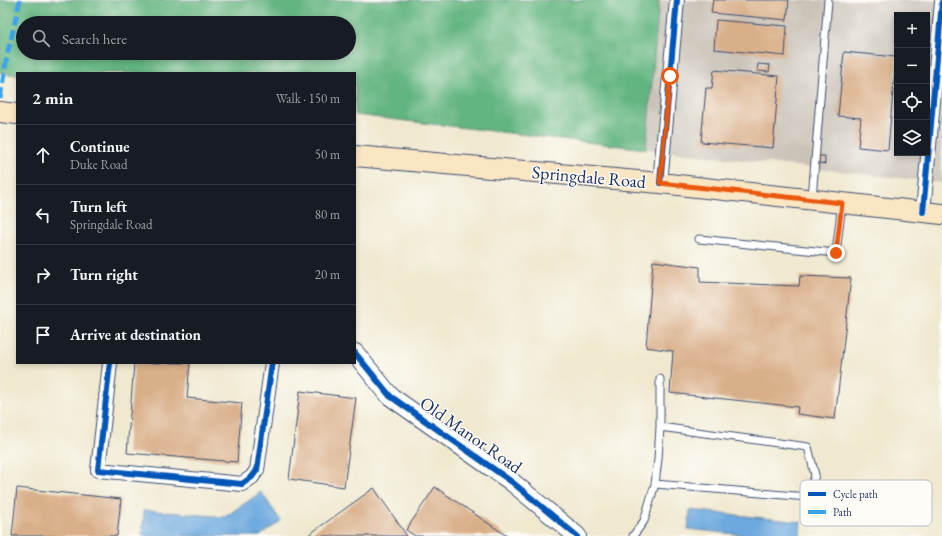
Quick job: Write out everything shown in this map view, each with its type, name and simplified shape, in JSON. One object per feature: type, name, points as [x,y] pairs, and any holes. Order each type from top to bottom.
[{"type":"main road","points":[[0,112],[16,114]]},
{"type":"main road","name":"Springdale Road","points":[[356,156],[660,183],[933,213]]},
{"type":"street","points":[[660,183],[677,0]]},
{"type":"street","points":[[933,213],[942,2]]},
{"type":"street","name":"Old Manor Road","points":[[356,354],[390,396],[512,482],[577,536]]},
{"type":"street","points":[[110,364],[98,470],[242,484],[252,477],[257,470],[272,364]]},
{"type":"lane","points":[[812,200],[828,0]]},
{"type":"lane","points":[[699,239],[836,253],[842,203]]},
{"type":"lane","points":[[633,536],[644,521],[655,484],[660,427],[660,379]]},
{"type":"lane","points":[[660,427],[808,446],[815,475],[813,480]]},
{"type":"lane","points":[[655,484],[800,497]]},
{"type":"shaded area","points":[[659,0],[942,0],[942,183],[646,149]]},
{"type":"green space","points":[[0,0],[659,0],[646,149],[356,115],[356,72],[16,72],[16,75],[0,73]]},
{"type":"water","points":[[261,492],[281,521],[260,536],[142,536],[144,510],[225,517]]},
{"type":"water","points":[[690,510],[800,522],[801,526],[800,536],[753,536],[688,529]]},
{"type":"building","points":[[713,0],[789,0],[787,20],[711,13]]},
{"type":"building","points":[[716,20],[787,26],[785,56],[714,49]]},
{"type":"building","points":[[844,52],[894,57],[894,80],[888,150],[858,147],[861,118],[838,116]]},
{"type":"building","points":[[758,64],[770,65],[769,72],[757,71]]},
{"type":"building","points":[[714,70],[779,76],[773,148],[701,142],[706,88],[712,88]]},
{"type":"building","points":[[819,156],[825,156],[825,164],[819,163]]},
{"type":"building","points":[[653,261],[700,267],[700,282],[799,286],[800,276],[851,278],[835,419],[797,414],[798,407],[670,393],[673,351],[646,347]]},
{"type":"building","points":[[134,364],[190,364],[187,398],[242,403],[237,462],[127,453]]},
{"type":"building","points":[[300,391],[356,398],[344,487],[289,479]]},
{"type":"building","points":[[435,487],[507,536],[415,536],[406,530]]},
{"type":"building","points":[[17,488],[121,499],[117,536],[12,536]]},
{"type":"building","points":[[374,488],[407,536],[307,536]]},
{"type":"marked path","points":[[16,16],[20,0]]},
{"type":"marked path","points":[[0,98],[7,56],[16,17]]},
{"type":"cycle path","points":[[660,183],[677,0]]},
{"type":"cycle path","points":[[923,212],[942,2]]},
{"type":"cycle path","points":[[356,354],[390,396],[512,482],[577,536]]},
{"type":"cycle path","points":[[110,364],[98,470],[242,484],[252,477],[257,470],[272,364]]},
{"type":"route","points":[[670,76],[660,183],[842,203],[836,253]]}]
